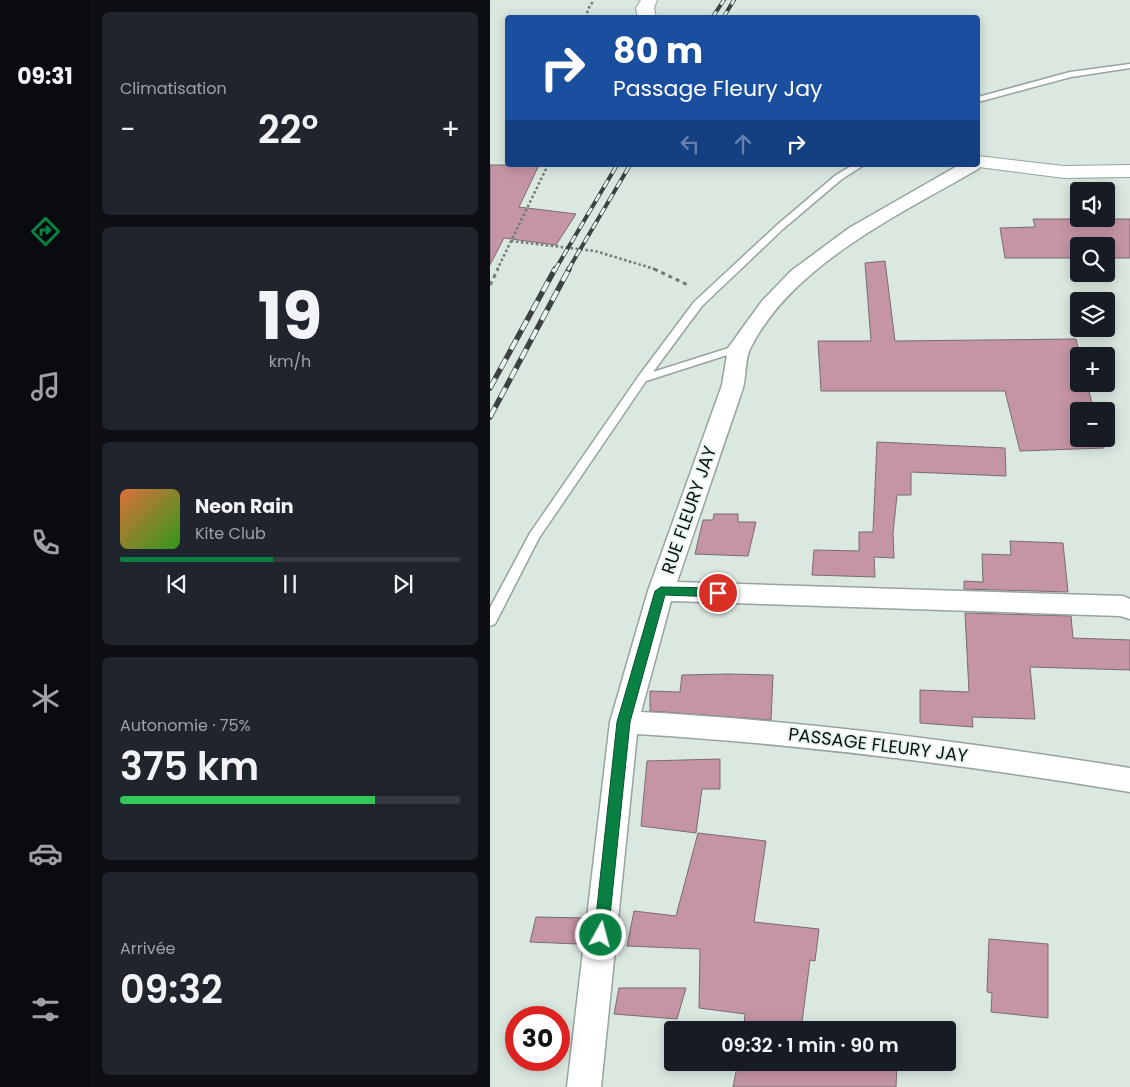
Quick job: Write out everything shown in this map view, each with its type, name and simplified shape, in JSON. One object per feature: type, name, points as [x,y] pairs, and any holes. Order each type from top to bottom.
[{"type":"street","points":[[646,15],[645,8],[649,0]]},
{"type":"street","points":[[980,162],[1064,172],[1130,171]]},
{"type":"street","name":"RUE FLEURY JAY","points":[[584,1087],[624,722],[661,591],[733,385],[739,348],[769,305],[798,275],[856,232],[969,167]]},
{"type":"street","points":[[661,591],[1123,606],[1130,609]]},
{"type":"street","name":"PASSAGE FLEURY JAY","points":[[624,722],[726,727],[1034,764],[1130,780]]},
{"type":"lane","points":[[980,99],[1070,75],[1130,66]]},
{"type":"lane","points":[[490,622],[534,536],[642,379],[698,304],[780,227],[839,177],[856,167]]},
{"type":"lane","points":[[642,379],[739,348]]},
{"type":"path","points":[[587,15],[594,0]]},
{"type":"path","points":[[490,285],[547,167]]},
{"type":"path","points":[[511,241],[595,251],[663,272],[709,293]]},
{"type":"building","points":[[490,165],[538,167],[519,207],[576,214],[556,245],[504,238],[490,265]]},
{"type":"building","points":[[1033,219],[1070,219],[1070,227],[1115,227],[1115,219],[1130,219],[1130,258],[1115,258],[1115,237],[1070,237],[1070,258],[1005,258],[1000,228],[1035,227]]},
{"type":"building","points":[[885,261],[895,341],[1076,339],[1078,347],[1070,347],[1070,392],[1089,392],[1092,402],[1070,402],[1070,447],[1104,448],[1020,451],[1005,391],[821,391],[818,341],[871,341],[865,263]]},
{"type":"building","points":[[877,442],[1005,448],[1006,476],[911,472],[911,495],[897,495],[893,533],[894,558],[874,557],[875,577],[812,575],[814,550],[859,551],[859,532],[873,532]]},
{"type":"building","points":[[714,514],[738,514],[738,522],[756,522],[748,556],[695,554],[703,520],[713,520]]},
{"type":"building","points":[[1010,541],[1063,543],[1068,592],[964,589],[964,581],[983,582],[982,554],[1011,555]]},
{"type":"building","points":[[965,613],[1071,616],[1073,638],[1130,640],[1130,670],[1030,667],[1035,719],[972,717],[973,727],[920,723],[920,690],[969,692]]},
{"type":"building","points":[[682,675],[773,675],[771,720],[650,711],[650,691],[680,692]]},
{"type":"building","points":[[720,759],[720,789],[702,789],[696,833],[641,826],[647,761]]},
{"type":"building","points":[[698,833],[766,841],[754,922],[819,929],[815,961],[810,960],[802,1021],[744,1021],[745,1014],[699,1008],[700,949],[627,946],[634,911],[676,916]]},
{"type":"building","points":[[536,917],[584,918],[579,944],[530,942]]},
{"type":"building","points":[[989,939],[1048,944],[1048,1018],[991,1012],[992,993],[987,992]]},
{"type":"building","points":[[619,988],[686,988],[677,1019],[614,1014]]},
{"type":"building","points":[[736,1071],[897,1071],[896,1087],[733,1087]]},
{"type":"railway","points":[[714,15],[724,0]]},
{"type":"railway","points":[[725,15],[734,0]]},
{"type":"railway","points":[[555,270],[616,167]]},
{"type":"railway","points":[[568,270],[629,167]]},
{"type":"railway","points":[[490,388],[555,269]]},
{"type":"railway","points":[[490,417],[569,269]]},
{"type":"route","points":[[601,935],[624,722],[661,591],[718,593]]}]
